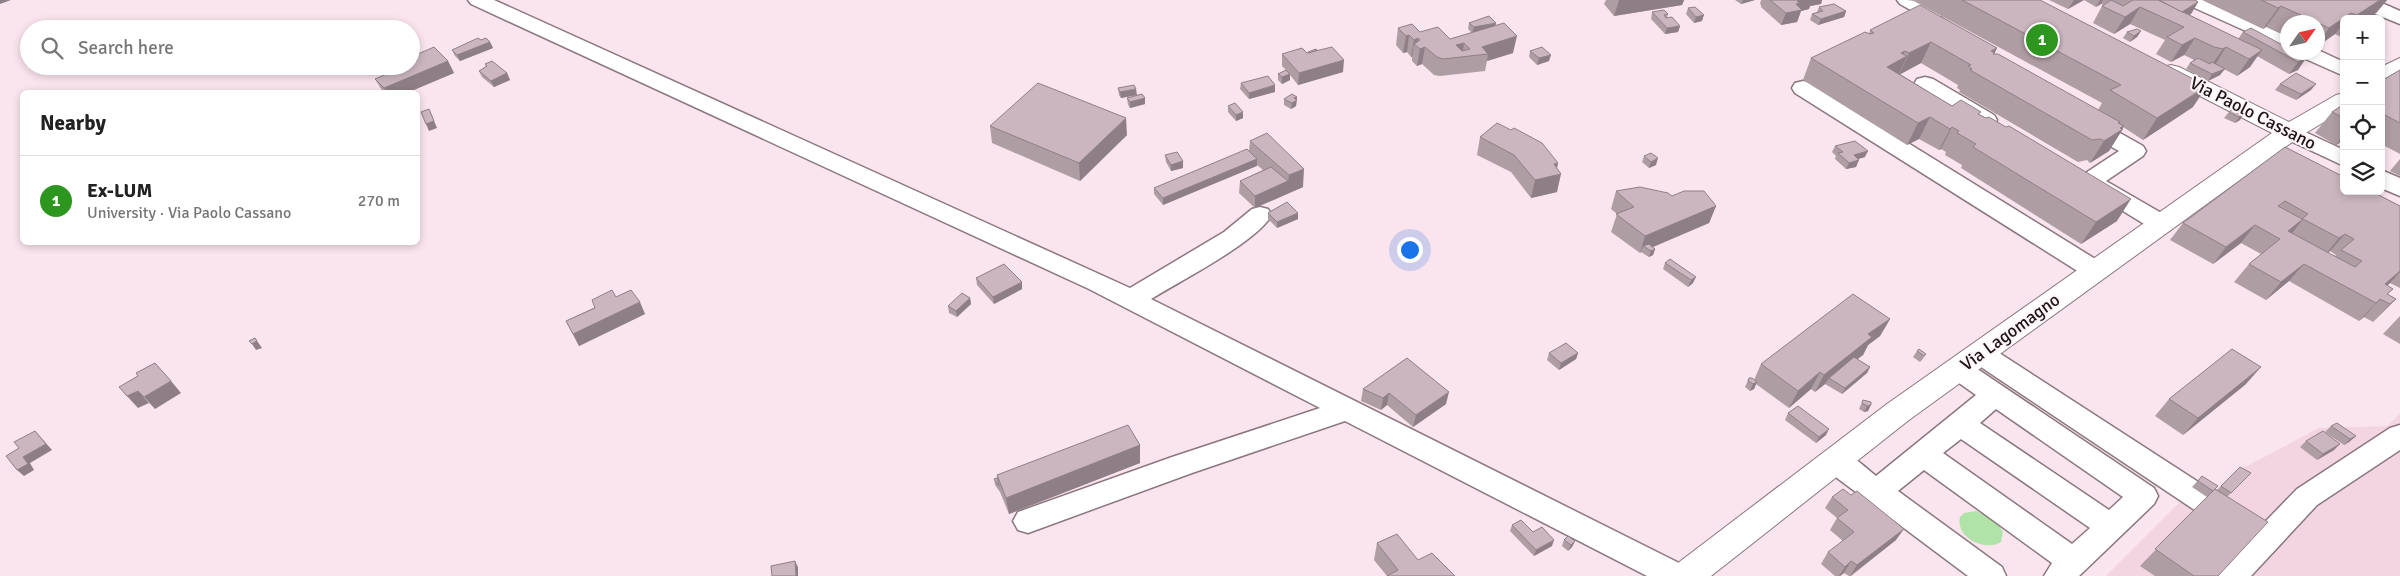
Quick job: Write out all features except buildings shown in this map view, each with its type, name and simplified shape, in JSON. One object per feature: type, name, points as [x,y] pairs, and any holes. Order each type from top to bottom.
[{"type":"main road","name":"Via Paolo Cassano","points":[[2150,61],[2290,132]]},
{"type":"main road","points":[[2385,74],[2400,65]]},
{"type":"main road","name":"Via Lagomagno","points":[[1686,576],[1969,361],[2290,132],[2340,102]]},
{"type":"street","points":[[478,0],[1020,246],[1132,299],[1676,576]]},
{"type":"street","points":[[1907,0],[1932,14],[1929,19],[1955,33]]},
{"type":"street","points":[[2193,0],[2280,40]]},
{"type":"street","points":[[2358,0],[2399,18]]},
{"type":"street","points":[[2385,27],[2399,18]]},
{"type":"street","points":[[2325,58],[2339,63]]},
{"type":"street","points":[[1925,84],[2007,132]]},
{"type":"street","points":[[1802,88],[2096,271]]},
{"type":"street","points":[[2069,113],[2135,151],[2081,176],[2162,224]]},
{"type":"street","name":"Via Paolo Cassano","points":[[2290,132],[2340,157]]},
{"type":"street","points":[[2385,180],[2400,188]]},
{"type":"street","points":[[1132,299],[1233,238],[1260,215]]},
{"type":"street","points":[[1923,454],[2066,569],[2144,496],[1996,395],[1969,361]]},
{"type":"street","points":[[1969,361],[2189,491],[2266,542]]},
{"type":"street","points":[[1877,492],[1996,395]]},
{"type":"street","points":[[1028,521],[1191,462],[1348,409]]},
{"type":"street","points":[[1960,424],[2110,527]]},
{"type":"street","points":[[2232,576],[2307,497],[2400,436]]},
{"type":"street","points":[[1835,461],[1990,576]]},
{"type":"shaded area","points":[[2400,414],[2400,576],[2106,576],[2184,498],[2215,492],[2234,473],[2319,428],[2387,426]]},
{"type":"green space","points":[[1976,511],[1996,521],[2003,532],[2001,542],[1995,545],[1980,544],[1967,537],[1962,531],[1960,517],[1964,513]]},
{"type":"place","name":"Ex-LUM","points":[[2042,40]]}]
